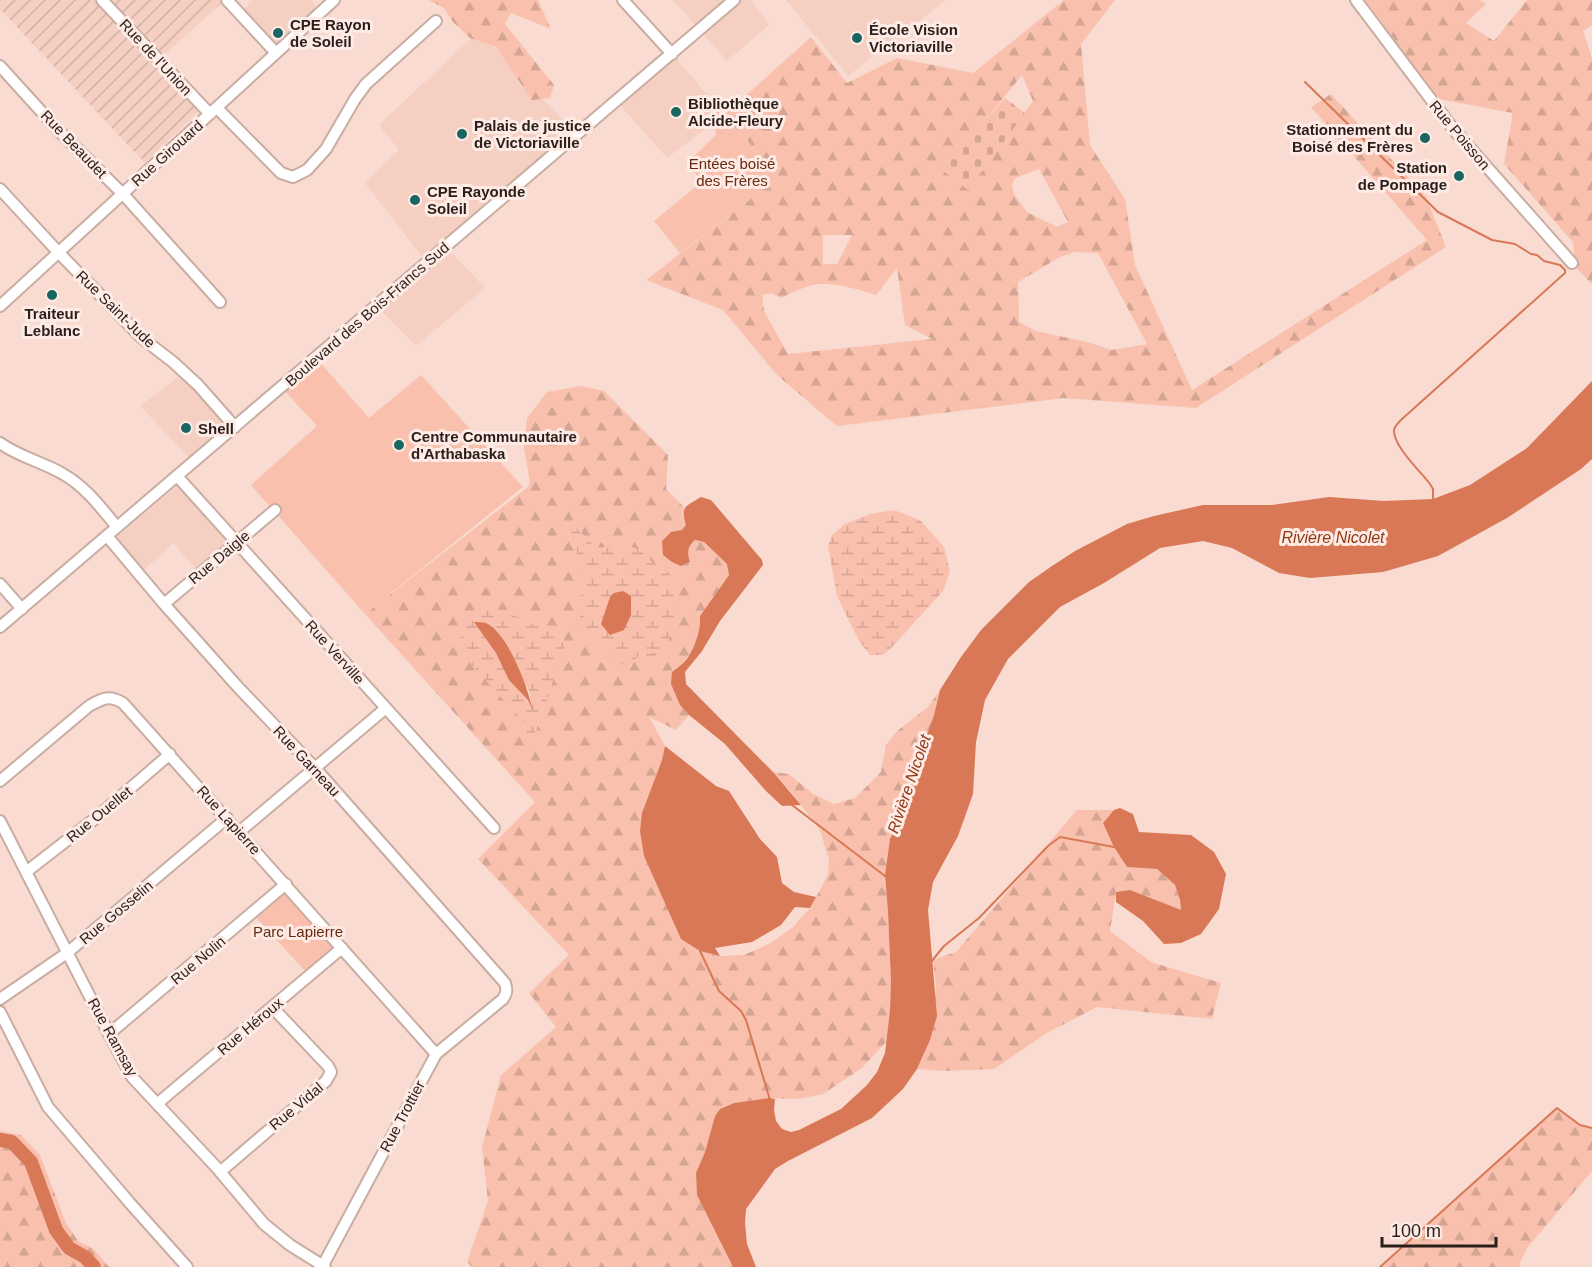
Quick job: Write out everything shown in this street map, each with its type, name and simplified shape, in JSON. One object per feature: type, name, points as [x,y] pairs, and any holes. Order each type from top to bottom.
[{"type":"street","name":"Rue de l'Union","points":[[102,0],[214,111],[281,173],[293,177],[307,170],[326,149],[366,84],[436,21]]},
{"type":"street","points":[[227,0],[276,53]]},
{"type":"street","name":"Rue Girouard","points":[[0,306],[334,0]]},
{"type":"street","points":[[623,0],[672,54]]},
{"type":"street","name":"Boulevard des Bois-Francs Sud","points":[[0,627],[734,0]]},
{"type":"street","name":"Rue Poisson","points":[[1356,0],[1454,130],[1572,263]]},
{"type":"street","name":"Rue Beaudet","points":[[0,66],[59,131],[123,194],[220,302]]},
{"type":"street","name":"Rue Saint-Jude","points":[[0,189],[142,338],[198,385],[235,427]]},
{"type":"street","points":[[0,443],[77,483],[117,527]]},
{"type":"street","name":"Rue Verville","points":[[177,476],[494,828]]},
{"type":"street","name":"Rue Daigle","points":[[164,604],[274,510]]},
{"type":"street","name":"Rue Garneau","points":[[107,536],[237,686],[315,768],[505,983],[506,988]]},
{"type":"street","points":[[0,584],[22,609]]},
{"type":"street","name":"Rue Lapierre","points":[[0,781],[89,706],[110,697],[123,703],[436,1054]]},
{"type":"street","points":[[239,832],[386,708]]},
{"type":"street","name":"Rue Ouellet","points":[[26,872],[97,817],[170,754]]},
{"type":"street","name":"Rue Gosselin","points":[[0,999],[67,953],[227,818]]},
{"type":"street","name":"Rue Ramsay","points":[[0,820],[132,1077],[220,1172],[264,1224],[323,1267]]},
{"type":"street","name":"Rue Nolin","points":[[109,1034],[286,885]]},
{"type":"street","name":"Rue Héroux","points":[[158,1103],[342,948]]},
{"type":"street","name":"Rue Trottier","points":[[323,1267],[436,1054],[503,999],[507,994],[506,988]]},
{"type":"street","name":"Rue Vidal","points":[[220,1172],[326,1081],[331,1072],[272,1006]]},
{"type":"street","points":[[0,1012],[48,1107],[187,1267]]},
{"type":"shaded area","points":[[0,0],[225,0],[164,55],[208,102],[145,163],[0,9]]},
{"type":"shaded area","name":"CPE Rayon de Soleil","points":[[253,0],[310,0],[321,12],[276,53],[240,13]]},
{"type":"shaded area","points":[[673,0],[750,0],[770,24],[727,61]]},
{"type":"shaded area","name":"École Vision Victoriaville","points":[[786,0],[946,0],[848,76]]},
{"type":"shaded area","points":[[479,31],[572,130],[441,242],[485,288],[416,346],[373,302],[423,258],[365,183],[399,150],[379,125]]},
{"type":"shaded area","points":[[676,58],[724,115],[667,158],[619,104]]},
{"type":"shaded area","points":[[181,375],[226,427],[191,459],[140,406]]},
{"type":"shaded area","points":[[180,484],[231,540],[195,568],[173,543],[143,571],[117,537]]},
{"type":"green space","points":[[429,0],[538,0],[551,29],[511,13],[505,24],[554,85],[550,98],[532,100],[496,47],[470,38],[453,22],[444,8]]},
{"type":"green space","points":[[1064,0],[1115,0],[1081,44],[1090,145],[1125,199],[1135,265],[1192,390],[1427,240],[1311,107],[1331,94],[1426,197],[1446,247],[1196,408],[1064,398],[837,426],[777,375],[723,310],[646,280],[779,177],[724,115],[811,37],[847,83],[897,58],[973,73]],"holes":[[[1022,75],[1033,101],[967,189],[982,124]],[[1039,169],[1068,222],[1057,227],[1027,212],[1014,194],[1012,186],[1015,178]],[[823,235],[852,235],[837,264],[823,264]],[[1075,252],[1098,253],[1147,344],[1111,350],[1091,343],[1036,331],[1019,322],[1018,282],[1060,257]],[[897,268],[905,325],[932,339],[788,354],[764,311],[762,295],[772,293],[781,298],[817,284],[842,286],[876,295]]]},
{"type":"green space","points":[[1365,0],[1479,0],[1486,4],[1466,23],[1494,41],[1527,0],[1592,0],[1592,25],[1583,31],[1592,58],[1592,284],[1576,268],[1573,242],[1504,164],[1513,113],[1438,99]]},
{"type":"green space","points":[[1005,98],[1025,113],[968,190],[942,170],[976,125],[982,124]]},
{"type":"green space","name":"Entées boisé des Frères","points":[[718,108],[779,177],[680,253],[654,221],[698,185],[700,180],[688,162],[716,135],[714,114]]},
{"type":"green space","points":[[317,359],[369,418],[421,375],[523,487],[365,614],[251,485],[317,426],[282,388]]},
{"type":"green space","points":[[581,386],[604,391],[668,455],[666,489],[684,507],[682,513],[686,525],[682,530],[681,566],[690,562],[688,550],[695,540],[704,542],[728,565],[729,575],[700,616],[698,633],[690,654],[684,663],[672,672],[680,705],[689,715],[676,730],[649,717],[665,746],[642,813],[668,908],[681,939],[720,956],[744,955],[769,944],[792,928],[810,908],[828,875],[829,860],[820,830],[773,772],[789,774],[813,794],[834,804],[855,798],[881,772],[886,745],[897,731],[928,707],[940,690],[902,814],[890,839],[885,875],[891,982],[886,1042],[862,1068],[823,1094],[798,1099],[769,1098],[734,1103],[720,1109],[715,1116],[705,1152],[696,1173],[697,1195],[733,1267],[472,1267],[467,1262],[488,1201],[482,1147],[501,1075],[556,1027],[529,993],[569,955],[478,859],[535,802],[365,614],[528,487],[530,483],[524,448],[527,418],[547,392]],"holes":[[[574,523],[596,548],[627,546],[641,550],[656,567],[674,579],[654,653],[640,655],[630,666],[580,600],[583,572],[575,546],[564,525]],[[505,610],[524,621],[557,632],[565,645],[535,733],[527,734],[523,722]]]},
{"type":"green space","points":[[894,510],[920,520],[944,547],[950,571],[943,591],[893,646],[883,655],[870,655],[859,641],[837,596],[828,546],[832,535],[845,524],[871,514]]},
{"type":"green space","points":[[574,523],[596,548],[627,546],[641,550],[656,567],[674,579],[678,613],[669,640],[654,653],[640,655],[629,666],[621,664],[580,626],[583,572],[575,546],[564,525]]},
{"type":"green space","points":[[493,609],[505,610],[524,621],[557,632],[565,646],[535,733],[527,734],[523,722],[462,654],[460,621],[471,614]],"holes":[[[474,622],[529,690],[532,708],[528,700],[509,680],[496,653]]]},
{"type":"green space","points":[[1077,810],[1114,810],[1103,823],[1127,867],[1157,869],[1175,885],[1181,911],[1130,890],[1116,892],[1110,931],[1151,962],[1221,983],[1212,1019],[1097,1007],[1045,1034],[994,1069],[941,1071],[917,1069],[930,1040],[936,988],[933,960],[956,952]]},
{"type":"green space","name":"Parc Lapierre","points":[[286,884],[342,948],[309,975],[252,913]]},
{"type":"green space","points":[[1557,1108],[1580,1124],[1592,1128],[1592,1171],[1527,1248],[1519,1265],[1521,1267],[1380,1267]]},
{"type":"green space","points":[[0,1131],[21,1135],[40,1155],[66,1223],[78,1241],[94,1249],[109,1267],[0,1267]]},
{"type":"water","name":"Rivière Nicolet","points":[[1592,381],[1592,459],[1581,469],[1507,518],[1438,556],[1383,572],[1310,578],[1279,573],[1232,548],[1203,541],[1160,548],[1060,607],[1008,659],[985,700],[976,742],[973,794],[958,836],[933,882],[928,910],[937,1016],[930,1040],[917,1069],[903,1089],[872,1118],[775,1169],[746,1209],[747,1244],[756,1267],[733,1267],[697,1195],[696,1173],[705,1152],[715,1116],[720,1109],[734,1103],[775,1099],[776,1121],[782,1129],[791,1132],[799,1130],[841,1109],[867,1085],[877,1072],[885,1053],[890,1010],[891,982],[885,875],[890,839],[902,814],[940,690],[981,630],[1029,582],[1075,551],[1127,524],[1203,505],[1272,505],[1329,497],[1384,501],[1433,499],[1470,485],[1527,448]]},
{"type":"water","points":[[701,497],[711,500],[762,560],[763,565],[685,672],[686,684],[773,772],[801,805],[782,806],[725,744],[689,715],[680,705],[671,684],[672,672],[687,659],[695,644],[700,627],[700,616],[729,575],[727,564],[704,542],[695,540],[690,545],[688,555],[690,562],[681,566],[663,555],[662,541],[671,532],[682,530],[686,525],[685,508]]},
{"type":"water","points":[[623,591],[631,596],[631,615],[624,630],[610,635],[601,624],[610,597],[614,593]]},
{"type":"water","points":[[474,622],[488,624],[503,639],[527,689],[533,711],[528,700],[509,680],[496,653]]},
{"type":"water","points":[[665,746],[716,786],[729,791],[760,839],[777,857],[782,883],[794,892],[816,897],[810,908],[795,907],[781,925],[752,942],[715,948],[720,956],[700,951],[681,939],[644,856],[640,831],[642,813]]},
{"type":"water","points":[[1120,808],[1133,814],[1139,832],[1191,835],[1214,852],[1226,874],[1219,909],[1201,934],[1181,943],[1164,944],[1143,921],[1116,902],[1116,892],[1130,890],[1181,910],[1175,885],[1157,869],[1127,867],[1114,847],[1103,823],[1114,810]]},
{"type":"waterway","points":[[1305,82],[1438,212],[1492,240],[1515,244],[1544,261],[1560,265],[1565,270],[1565,273],[1395,426],[1394,431],[1398,444],[1430,484],[1433,489],[1433,499]]},
{"type":"waterway","points":[[792,805],[885,876]]},
{"type":"waterway","points":[[931,962],[944,946],[979,918],[1048,846],[1060,837],[1114,847]]},
{"type":"waterway","points":[[700,951],[719,991],[741,1011],[746,1020],[770,1100]]},
{"type":"waterway","points":[[1380,1267],[1557,1108],[1580,1125],[1592,1128]]},
{"type":"waterway","points":[[0,1140],[12,1142],[31,1162],[56,1230],[69,1248],[85,1257],[94,1267]]},
{"type":"place","name":"CPE Rayon de Soleil","points":[[278,33]]},
{"type":"place","name":"École Vision Victoriaville","points":[[857,38]]},
{"type":"place","name":"Bibliothèque Alcide-Fleury","points":[[676,112]]},
{"type":"place","name":"Palais de justice de Victoriaville","points":[[462,134]]},
{"type":"place","name":"Stationnement du Boisé des Frères","points":[[1425,138]]},
{"type":"place","name":"Station de Pompage","points":[[1459,176]]},
{"type":"place","name":"CPE Rayonde Soleil","points":[[415,200]]},
{"type":"place","name":"Traiteur Leblanc","points":[[52,295]]},
{"type":"place","name":"Shell","points":[[186,428]]},
{"type":"place","name":"Centre Communautaire d'Arthabaska","points":[[399,445]]}]
